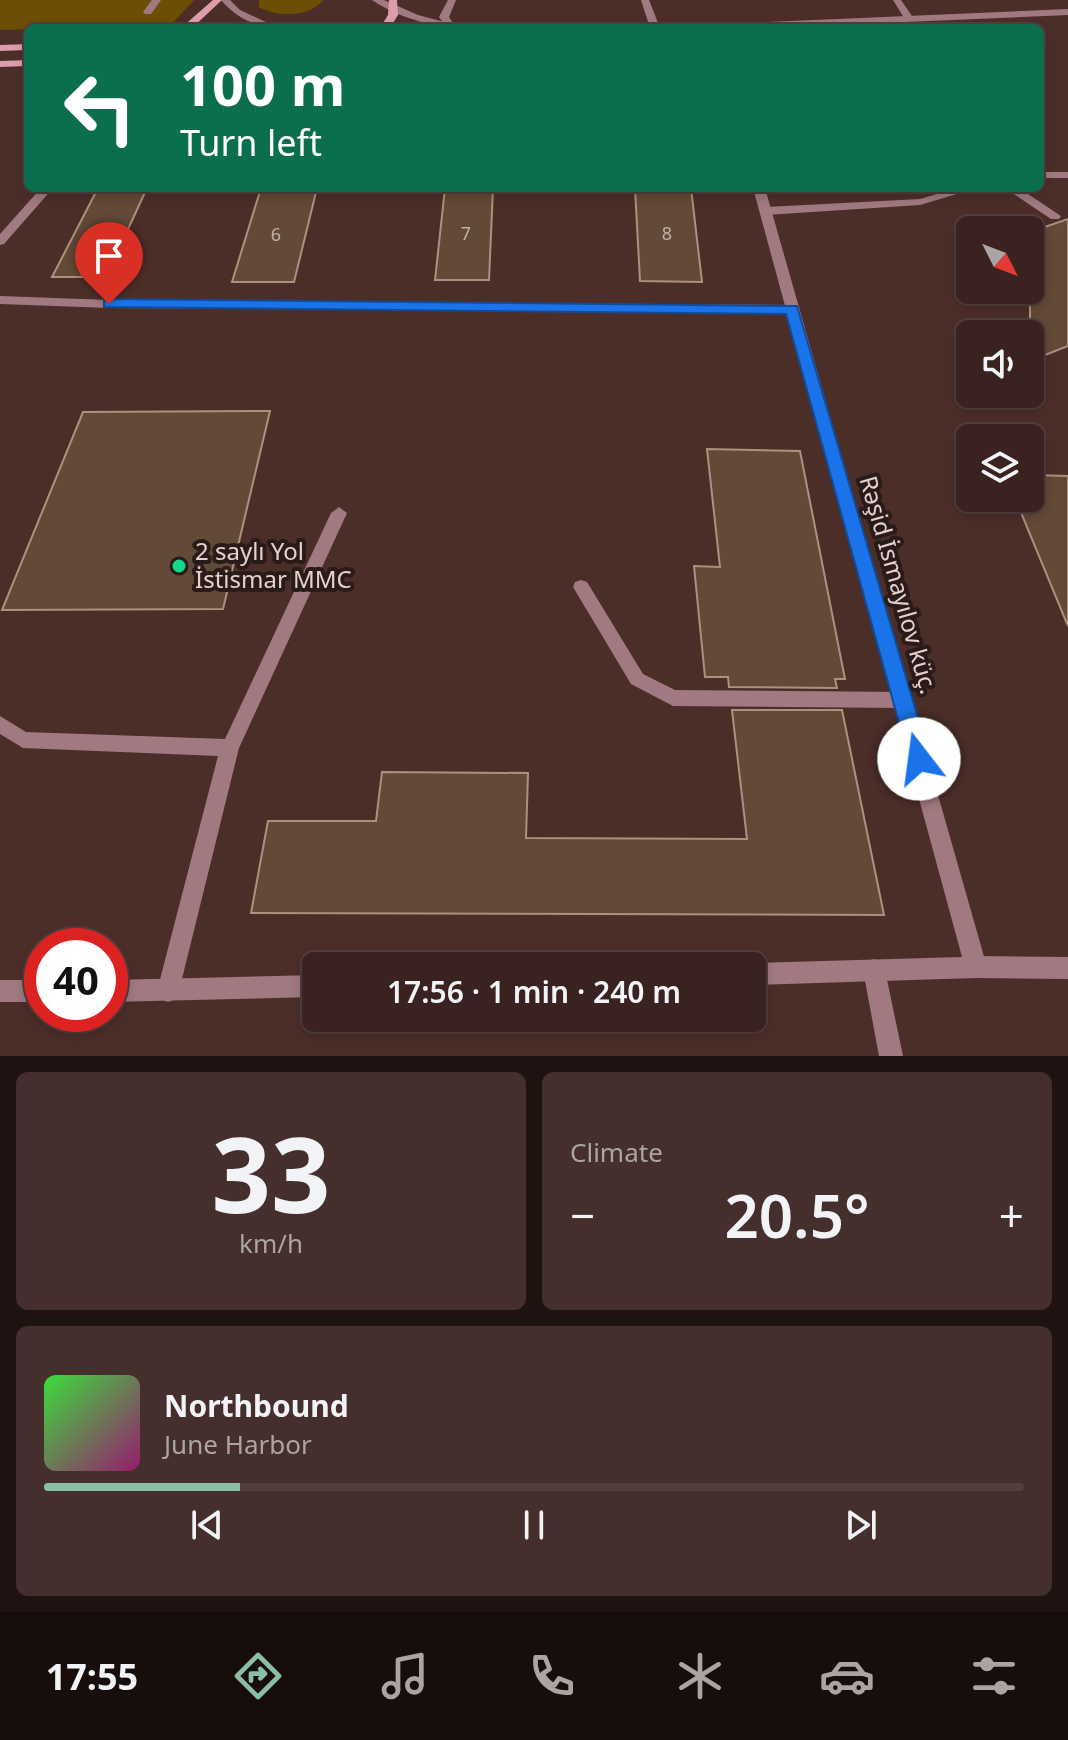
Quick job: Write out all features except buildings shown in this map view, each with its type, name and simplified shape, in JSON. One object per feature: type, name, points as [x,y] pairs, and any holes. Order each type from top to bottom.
[{"type":"main road","points":[[191,24],[218,0]]},
{"type":"main road","points":[[388,24],[393,4]]},
{"type":"main road","points":[[0,48],[24,47]]},
{"type":"main road","points":[[0,64],[24,63]]},
{"type":"street","points":[[148,12],[157,0]]},
{"type":"street","points":[[225,0],[237,12],[265,24]]},
{"type":"street","points":[[376,0],[445,24]]},
{"type":"street","points":[[449,24],[444,17],[452,0]]},
{"type":"street","points":[[645,0],[654,24]]},
{"type":"street","points":[[897,0],[909,19]]},
{"type":"street","points":[[800,24],[1068,12]]},
{"type":"street","points":[[1044,175],[1068,175]]},
{"type":"street","points":[[0,241],[43,192]]},
{"type":"street","name":"Rəşid İsmayılov küç.","points":[[760,192],[976,967]]},
{"type":"street","points":[[766,211],[920,202],[956,192]]},
{"type":"street","points":[[1017,192],[1055,216]]},
{"type":"street","points":[[0,300],[109,304],[792,309]]},
{"type":"street","points":[[168,991],[230,748],[339,513]]},
{"type":"street","points":[[581,587],[637,679],[673,698],[903,700]]},
{"type":"street","points":[[0,724],[23,740],[230,748]]},
{"type":"street","points":[[766,974],[976,967],[1068,968]]},
{"type":"street","points":[[874,970],[891,1056]]},
{"type":"street","points":[[128,991],[302,986]]},
{"type":"street","points":[[0,991],[24,991]]},
{"type":"shaded area","points":[[0,0],[194,0],[172,24],[24,24],[24,29],[0,30]]},
{"type":"shaded area","points":[[259,0],[323,0],[302,13],[284,14],[259,7]]},
{"type":"place","name":"2 saylı Yol İstismar MMC","points":[[179,566]]},
{"type":"route","points":[[109,304],[792,309],[919,759]]}]
